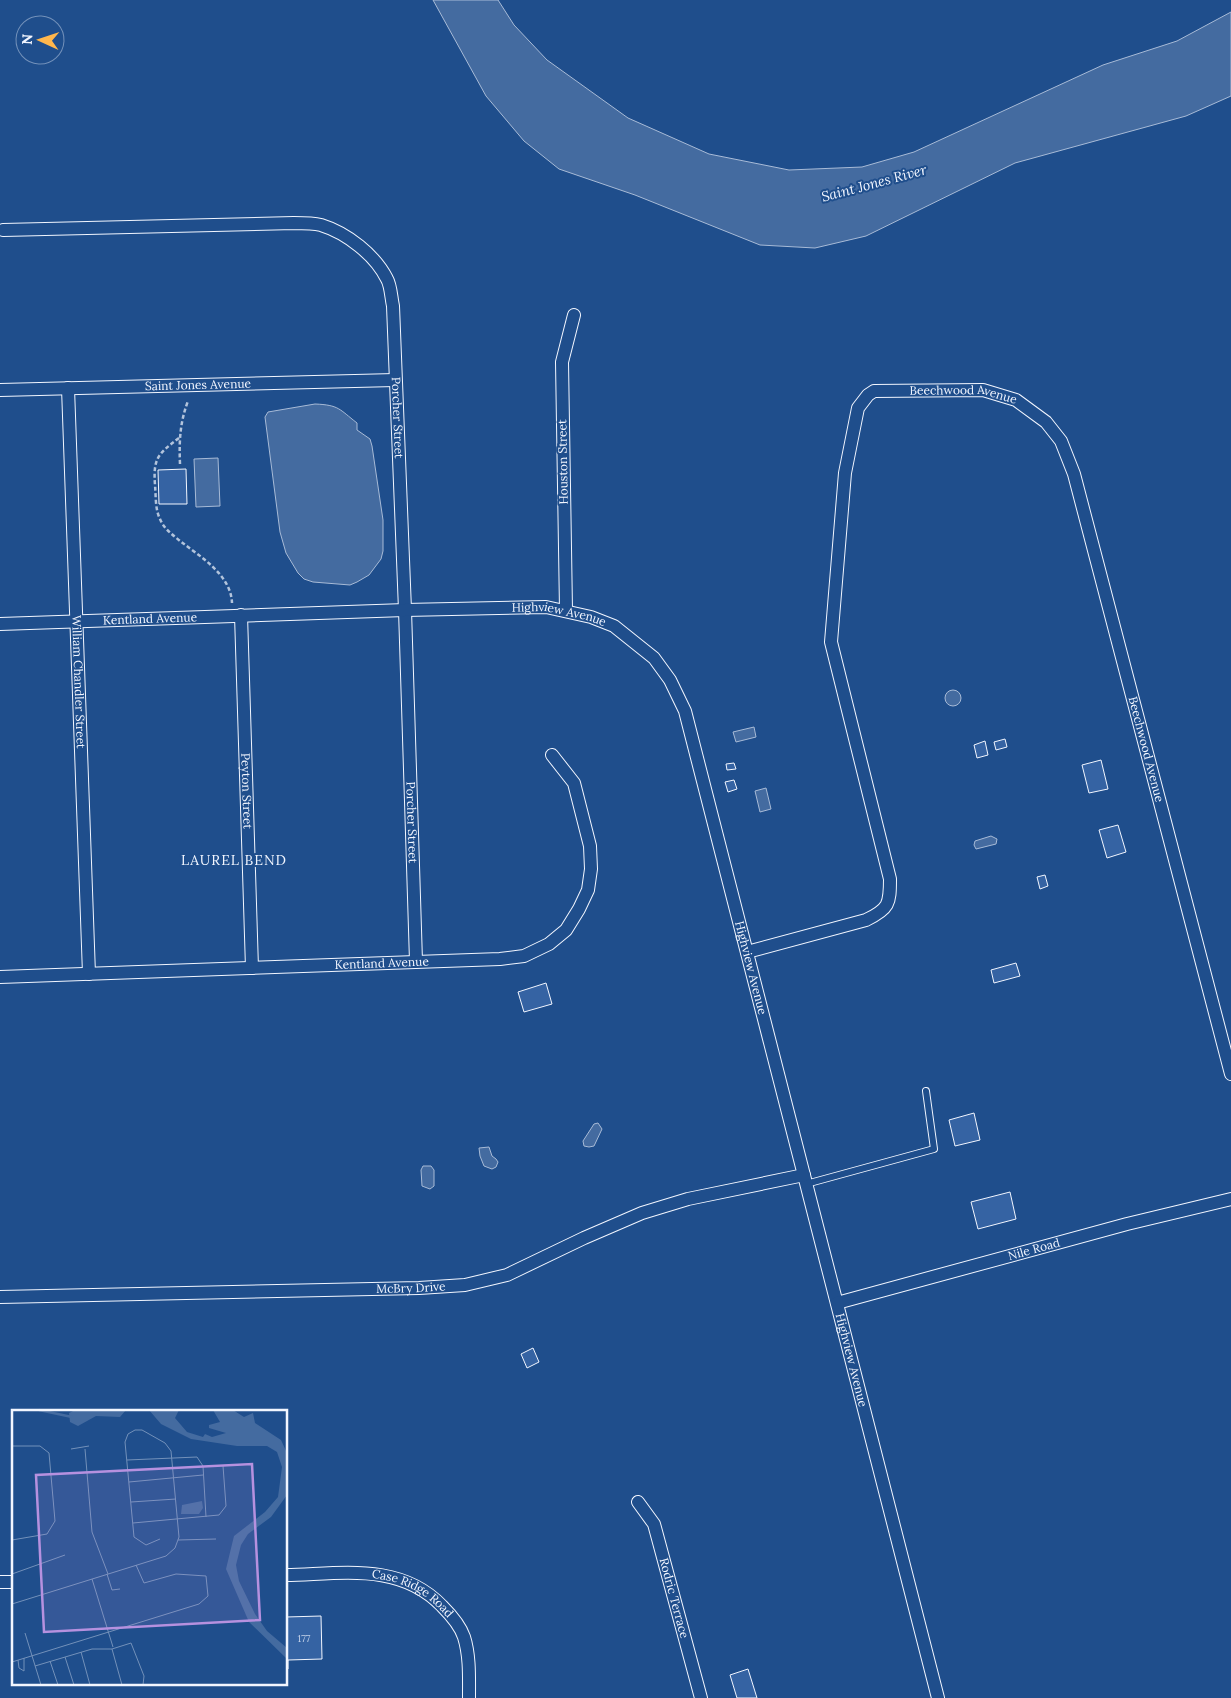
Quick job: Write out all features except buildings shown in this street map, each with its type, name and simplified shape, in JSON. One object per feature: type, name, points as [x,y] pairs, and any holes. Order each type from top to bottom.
[{"type":"street","name":"Porcher Street","points":[[3,230],[294,223],[321,225],[337,232],[362,249],[388,280],[393,306],[416,961]]},
{"type":"street","name":"Houston Street","points":[[566,610],[562,362],[574,314]]},
{"type":"street","name":"Saint Jones Avenue","points":[[0,390],[395,380]]},
{"type":"street","name":"William Chandler Street","points":[[68,388],[89,974]]},
{"type":"street","name":"Beechwood Avenue","points":[[746,952],[866,920],[880,913],[890,899],[890,879],[831,642],[845,472],[858,408],[868,395],[874,391],[982,390],[1016,400],[1046,422],[1062,441],[1074,474],[1231,1074]]},
{"type":"street","name":"Highview Avenue","points":[[241,615],[546,607],[566,610],[614,626],[654,658],[670,680],[685,711],[938,1698]]},
{"type":"street","name":"Kentland Avenue","points":[[0,624],[241,615]]},
{"type":"street","name":"Peyton Street","points":[[241,615],[252,968]]},
{"type":"street","name":"Kentland Avenue","points":[[0,977],[500,959],[524,956],[549,944],[566,930],[588,890],[591,869],[590,846],[574,783],[552,755]]},
{"type":"street","name":"McBry Drive","points":[[0,1297],[420,1288],[464,1285],[507,1275],[584,1238],[642,1214],[688,1199],[805,1179]]},
{"type":"street","name":"Nile Road","points":[[837,1303],[1127,1224],[1231,1199]]},
{"type":"street","name":"Rodric Terrace","points":[[638,1502],[654,1524],[701,1698]]},
{"type":"street","name":"Case Ridge Road","points":[[288,1575],[364,1573],[386,1575],[411,1582],[430,1594],[451,1616],[463,1636],[468,1663],[469,1698]]},
{"type":"lane","points":[[805,1179],[934,1148],[926,1091]]},
{"type":"path","points":[[180,464],[179,438],[188,400]]},
{"type":"path","points":[[179,438],[163,450],[156,460],[154,468],[157,512],[164,527],[225,580],[229,586],[232,604]]},
{"type":"water","name":"Saint Jones River","points":[[433,0],[498,0],[514,25],[547,60],[628,118],[709,154],[789,170],[862,167],[914,152],[1103,65],[1177,41],[1231,12],[1231,96],[1186,116],[1015,163],[866,236],[815,248],[760,245],[635,195],[559,169],[524,141],[486,96]]},
{"type":"water","points":[[315,404],[329,405],[342,411],[357,423],[357,430],[370,439],[372,446],[383,520],[383,551],[381,559],[369,575],[350,585],[313,582],[304,579],[298,573],[286,553],[280,532],[265,417],[268,412]]},
{"type":"water","points":[[218,458],[220,506],[196,507],[194,459]]},
{"type":"water","points":[[950,690],[956,690],[961,695],[959,704],[950,706],[945,701],[945,695]]},
{"type":"water","points":[[754,727],[756,737],[736,742],[733,732]]},
{"type":"water","points":[[766,788],[771,809],[760,812],[755,791]]},
{"type":"water","points":[[991,836],[997,839],[996,844],[976,849],[975,841]]},
{"type":"water","points":[[598,1123],[602,1129],[594,1146],[584,1146],[583,1141],[594,1124]]},
{"type":"water","points":[[489,1147],[492,1156],[498,1162],[496,1167],[492,1169],[484,1166],[480,1156],[479,1148]]},
{"type":"water","points":[[423,1166],[431,1166],[434,1170],[434,1186],[430,1189],[422,1186],[421,1170]]},
{"type":"district","name":"LAUREL BEND","points":[[234,860]]}]
